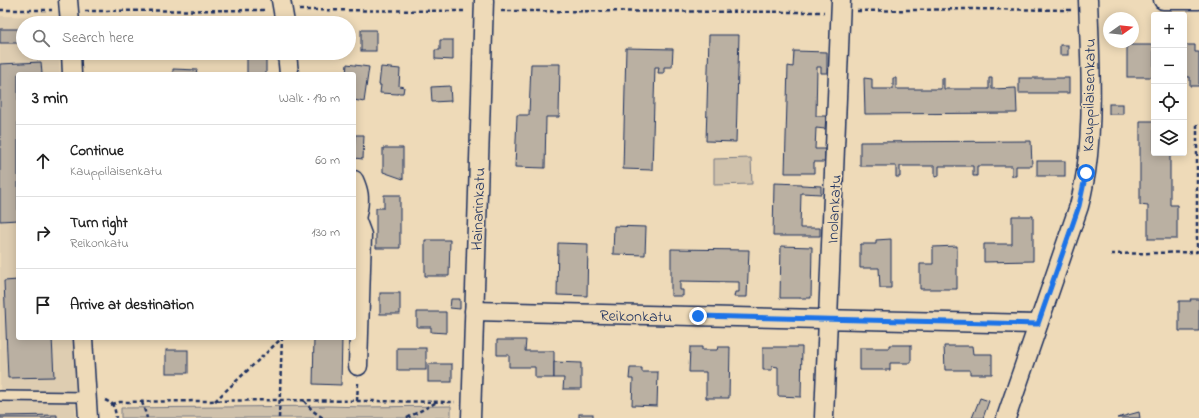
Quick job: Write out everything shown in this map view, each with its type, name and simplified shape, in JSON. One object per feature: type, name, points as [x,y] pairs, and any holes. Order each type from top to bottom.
[{"type":"street","points":[[1163,0],[1199,0]]},
{"type":"street","name":"Hainarinkatu","points":[[471,410],[484,5]]},
{"type":"street","name":"Kauppilaisenkatu","points":[[1006,418],[1079,206],[1086,173],[1090,132],[1088,5]]},
{"type":"street","name":"Inolankatu","points":[[824,418],[841,6]]},
{"type":"street","points":[[71,60],[72,72]]},
{"type":"street","points":[[288,60],[289,72]]},
{"type":"street","points":[[356,184],[360,198],[356,216]]},
{"type":"street","points":[[356,223],[362,235],[358,366]]},
{"type":"street","name":"Reikonkatu","points":[[474,311],[1038,324]]},
{"type":"street","points":[[84,340],[88,418]]},
{"type":"lane","points":[[0,396],[87,397]]},
{"type":"path","points":[[0,10],[283,11],[484,5],[841,6],[966,9],[1056,9],[1088,5]]},
{"type":"path","points":[[1111,254],[1197,252],[1197,124],[1199,124]]},
{"type":"path","points":[[215,401],[280,340]]},
{"type":"path","points":[[279,418],[282,340]]},
{"type":"path","points":[[112,404],[120,402],[280,400],[439,401],[471,410]]},
{"type":"path","points":[[303,401],[322,418]]},
{"type":"path","points":[[408,418],[439,401]]},
{"type":"path","points":[[142,402],[147,418]]},
{"type":"shaded area","points":[[0,16],[16,16],[16,60],[59,60],[60,72],[16,72],[16,340],[73,340],[76,418],[0,418]]},
{"type":"shaded area","points":[[751,158],[752,184],[714,185],[714,159]]},
{"type":"shaded area","points":[[451,406],[451,418],[121,418],[121,408]]},
{"type":"building","points":[[0,29],[16,29],[16,43],[0,43]]},
{"type":"building","points":[[361,30],[376,30],[376,51],[361,51]]},
{"type":"building","points":[[709,35],[739,35],[736,142],[706,141]]},
{"type":"building","points":[[440,40],[453,40],[453,60],[435,59],[435,50],[440,50]]},
{"type":"building","points":[[1060,45],[1068,45],[1068,55],[1060,55]]},
{"type":"building","points":[[1139,45],[1151,45],[1151,77],[1127,77],[1127,48],[1139,48]]},
{"type":"building","points":[[1187,45],[1195,45],[1195,52],[1199,52],[1199,86],[1190,86],[1190,77],[1187,77]]},
{"type":"building","points":[[626,48],[673,49],[672,67],[664,67],[664,73],[658,73],[659,67],[655,67],[652,170],[623,169]]},
{"type":"building","points":[[794,51],[827,52],[827,73],[821,73],[821,67],[817,67],[816,116],[826,116],[825,129],[816,128],[815,149],[825,149],[825,162],[814,162],[814,173],[785,173],[788,66],[793,67]]},
{"type":"building","points":[[247,60],[266,60],[266,72],[247,72]]},
{"type":"building","points":[[41,62],[42,72],[16,72],[16,220],[0,221],[0,64]]},
{"type":"building","points":[[347,64],[369,67],[364,102],[356,100],[356,72],[346,72]]},
{"type":"building","points":[[531,64],[560,64],[559,117],[546,117],[545,168],[515,167],[517,115],[529,115]]},
{"type":"building","points":[[381,67],[400,69],[399,86],[404,87],[403,93],[380,93],[381,85],[379,85]]},
{"type":"building","points":[[173,69],[197,70],[196,72],[173,72]]},
{"type":"building","points":[[864,78],[872,79],[872,89],[893,89],[893,78],[896,78],[896,89],[941,89],[941,78],[944,78],[944,89],[989,89],[989,78],[992,78],[992,89],[1016,88],[1017,113],[865,114]]},
{"type":"building","points":[[1019,78],[1069,78],[1069,93],[1019,93]]},
{"type":"building","points":[[450,86],[451,101],[432,102],[431,87]]},
{"type":"building","points":[[1109,104],[1123,104],[1123,114],[1109,114]]},
{"type":"building","points":[[1140,121],[1151,121],[1151,156],[1170,156],[1170,205],[1177,205],[1177,239],[1148,239],[1148,206],[1140,205]]},
{"type":"building","points":[[356,135],[364,135],[363,159],[356,158]]},
{"type":"building","points":[[1031,141],[1032,166],[1016,166],[1016,176],[1012,176],[1012,166],[977,166],[977,176],[973,176],[973,166],[939,166],[939,176],[935,177],[935,166],[900,166],[900,177],[896,177],[896,166],[860,166],[860,142]]},
{"type":"building","points":[[383,148],[403,148],[403,179],[383,172]]},
{"type":"building","points":[[1037,161],[1065,161],[1065,176],[1037,176]]},
{"type":"building","points":[[774,183],[821,186],[821,194],[801,193],[800,228],[820,228],[820,236],[773,236]]},
{"type":"building","points":[[384,195],[400,195],[400,248],[376,248],[376,208],[384,208]]},
{"type":"building","points":[[1012,216],[1033,216],[1033,261],[984,262],[984,244],[1012,244]]},
{"type":"building","points":[[614,226],[646,227],[645,255],[613,254]]},
{"type":"building","points":[[891,239],[891,288],[880,288],[879,268],[860,268],[860,244],[876,244],[876,240]]},
{"type":"building","points":[[425,240],[450,240],[449,276],[425,276]]},
{"type":"building","points":[[558,243],[588,244],[587,296],[557,295]]},
{"type":"building","points":[[781,246],[812,247],[811,298],[780,298]]},
{"type":"building","points":[[957,246],[957,289],[920,289],[920,264],[933,264],[933,247]]},
{"type":"building","points":[[671,249],[749,250],[747,297],[734,297],[735,292],[739,292],[739,282],[680,281],[680,290],[683,290],[683,296],[671,296]]},
{"type":"building","points":[[16,280],[16,340],[52,340],[54,377],[8,378],[4,281]]},
{"type":"building","points":[[380,293],[400,293],[400,314],[380,314]]},
{"type":"building","points":[[451,299],[460,299],[460,309],[450,308]]},
{"type":"building","points":[[1190,299],[1199,299],[1199,331],[1179,331],[1179,301],[1191,301]]},
{"type":"building","points":[[417,312],[446,312],[446,333],[431,332],[431,327],[417,327]]},
{"type":"building","points":[[314,340],[342,340],[341,385],[313,384]]},
{"type":"building","points":[[497,340],[526,340],[525,351],[554,351],[554,378],[535,378],[535,367],[509,367],[509,355],[497,355]]},
{"type":"building","points":[[889,345],[911,345],[911,363],[890,363],[890,370],[860,370],[860,348],[889,348]]},
{"type":"building","points":[[944,346],[972,346],[973,354],[992,354],[992,374],[970,374],[970,370],[945,370]]},
{"type":"building","points":[[690,347],[702,347],[702,350],[717,350],[718,347],[730,347],[729,398],[706,398],[706,372],[689,372]]},
{"type":"building","points":[[763,347],[802,347],[801,397],[778,396],[778,367],[772,366],[772,370],[763,370]]},
{"type":"building","points":[[397,348],[426,348],[426,370],[397,370]]},
{"type":"building","points":[[166,350],[188,350],[188,373],[166,373]]},
{"type":"building","points":[[554,362],[581,363],[581,389],[563,389],[564,378],[554,378]]},
{"type":"building","points":[[428,364],[452,364],[452,382],[428,382]]},
{"type":"building","points":[[630,368],[642,368],[642,372],[658,372],[657,406],[632,405],[633,379],[629,379]]},
{"type":"building","points":[[980,398],[989,401],[983,418],[972,418]]},
{"type":"building","points":[[1139,412],[1140,418],[1117,418]]},
{"type":"building","points":[[579,414],[593,414],[593,418],[579,418]]},
{"type":"building","points":[[57,415],[57,418],[0,418],[0,416]]},
{"type":"route","points":[[698,316],[1038,324],[1079,206],[1086,173]]}]
